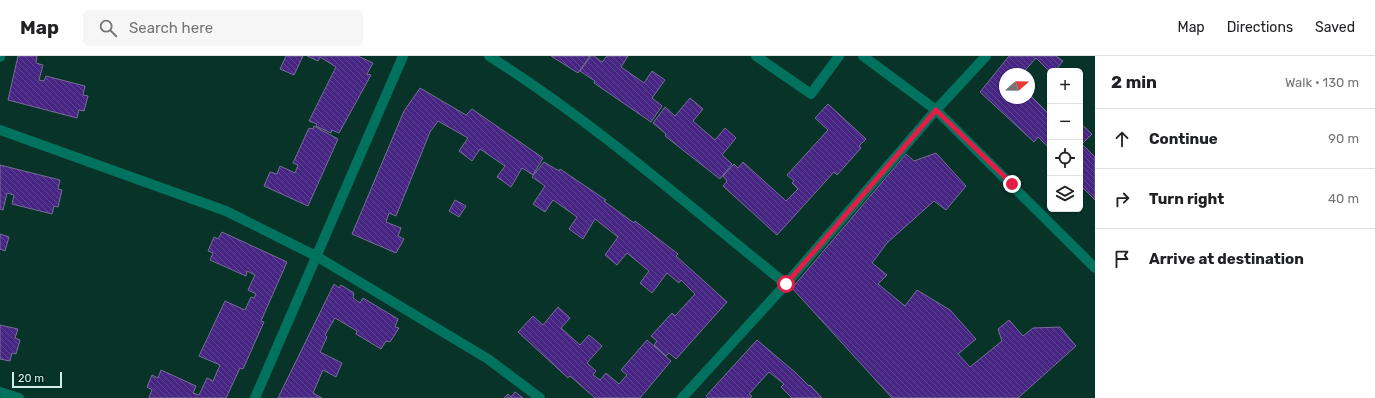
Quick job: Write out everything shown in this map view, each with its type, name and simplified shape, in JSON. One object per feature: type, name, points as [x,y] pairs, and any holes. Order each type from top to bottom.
[{"type":"street","points":[[255,398],[403,56]]},
{"type":"street","points":[[489,56],[524,78],[626,152],[786,284]]},
{"type":"street","points":[[756,56],[811,94],[839,56]]},
{"type":"street","points":[[863,56],[936,110],[1095,268]]},
{"type":"street","points":[[682,398],[786,284],[936,110],[986,56]]},
{"type":"street","points":[[0,130],[226,211],[316,256],[488,359],[540,398]]},
{"type":"street","points":[[0,392],[19,398]]},
{"type":"building","points":[[18,56],[37,56],[36,63],[43,65],[39,80],[44,81],[46,76],[85,86],[83,95],[88,96],[84,111],[79,110],[77,118],[8,100]]},
{"type":"building","points":[[286,56],[303,56],[294,75],[280,69]]},
{"type":"building","points":[[307,56],[358,56],[373,63],[367,74],[371,75],[339,133],[332,130],[331,133],[309,121],[336,67],[320,57],[318,61]]},
{"type":"building","points":[[551,56],[590,56],[578,73]]},
{"type":"building","points":[[591,56],[594,56],[602,62],[607,56],[628,56],[621,67],[644,83],[652,71],[665,80],[652,98],[662,106],[651,122],[594,83],[595,81],[580,71]]},
{"type":"building","points":[[1009,56],[1056,56],[1063,61],[1057,68],[1047,69],[1036,58],[1027,68],[999,68]]},
{"type":"building","points":[[999,68],[999,104],[1035,104],[1035,100],[1047,112],[1047,146],[1038,137],[1034,142],[980,92]]},
{"type":"building","points":[[420,88],[466,115],[472,109],[543,158],[533,175],[522,168],[511,187],[497,177],[505,166],[480,149],[472,161],[459,151],[468,138],[438,121],[430,132],[396,216],[389,213],[386,222],[401,228],[398,236],[404,239],[396,253],[352,234],[404,111]]},
{"type":"building","points":[[690,98],[703,109],[693,121],[715,140],[725,128],[736,138],[722,155],[732,164],[720,179],[665,136],[666,134],[653,123],[665,107],[675,116]]},
{"type":"building","points":[[828,104],[866,139],[859,146],[861,148],[837,175],[834,172],[777,235],[723,186],[727,181],[723,176],[734,164],[738,168],[743,162],[786,201],[798,189],[792,183],[794,181],[787,175],[828,130],[815,118]]},
{"type":"building","points":[[314,126],[338,139],[308,206],[264,186],[270,172],[277,174],[280,166],[295,173],[298,165],[293,163],[309,128],[313,129]]},
{"type":"building","points":[[1083,126],[1092,134],[1083,143]]},
{"type":"building","points":[[1083,145],[1095,157],[1095,200],[1083,188]]},
{"type":"building","points":[[936,153],[966,186],[946,210],[934,201],[887,243],[872,263],[887,275],[878,284],[905,306],[917,290],[950,310],[976,339],[958,354],[970,367],[1002,341],[998,329],[1009,320],[1023,336],[1033,328],[1060,327],[1076,346],[1018,398],[892,398],[792,288],[906,154],[914,161]]},
{"type":"building","points":[[544,162],[559,171],[560,169],[606,200],[604,201],[634,223],[635,221],[678,254],[676,256],[727,302],[676,359],[669,353],[666,356],[654,345],[657,341],[651,336],[672,313],[675,316],[695,294],[681,280],[679,283],[667,273],[652,293],[640,283],[649,271],[627,253],[617,265],[605,255],[618,237],[595,219],[583,239],[569,229],[577,217],[553,200],[545,212],[533,204],[545,186],[532,177]]},
{"type":"building","points":[[0,165],[60,180],[58,189],[62,190],[58,207],[54,206],[52,214],[12,204],[14,195],[7,193],[3,210],[0,209]]},
{"type":"building","points":[[455,200],[466,206],[459,217],[449,211]]},
{"type":"building","points":[[222,232],[287,262],[261,321],[264,322],[243,369],[240,368],[226,398],[150,398],[149,397],[152,390],[147,387],[152,375],[158,378],[161,370],[196,386],[193,393],[199,395],[207,378],[213,381],[220,365],[199,356],[225,301],[245,310],[251,297],[254,298],[256,294],[248,290],[255,275],[247,271],[246,276],[210,260],[213,253],[208,251],[214,237],[218,239]]},
{"type":"building","points":[[0,234],[9,237],[5,251],[0,249]]},
{"type":"building","points":[[334,284],[339,288],[341,285],[354,293],[353,298],[360,303],[363,298],[398,319],[395,327],[399,328],[390,342],[386,341],[381,349],[356,334],[357,331],[335,318],[325,335],[327,337],[320,352],[342,363],[336,377],[323,370],[313,393],[322,398],[278,398]]},
{"type":"building","points":[[558,307],[570,318],[561,328],[580,345],[589,335],[602,346],[587,363],[596,371],[593,375],[600,380],[606,373],[619,384],[627,375],[621,370],[647,340],[671,361],[640,398],[595,398],[570,376],[568,378],[518,332],[533,316],[543,325]]},
{"type":"building","points":[[0,325],[18,329],[15,338],[20,340],[16,354],[12,353],[10,361],[0,359]]},
{"type":"building","points":[[757,340],[809,386],[810,385],[822,398],[792,398],[781,387],[784,384],[769,372],[749,394],[752,396],[750,398],[708,398],[706,396]]},
{"type":"building","points":[[515,392],[523,398],[504,398],[508,394],[511,397]]},
{"type":"route","points":[[786,284],[936,110],[1012,184]]}]
